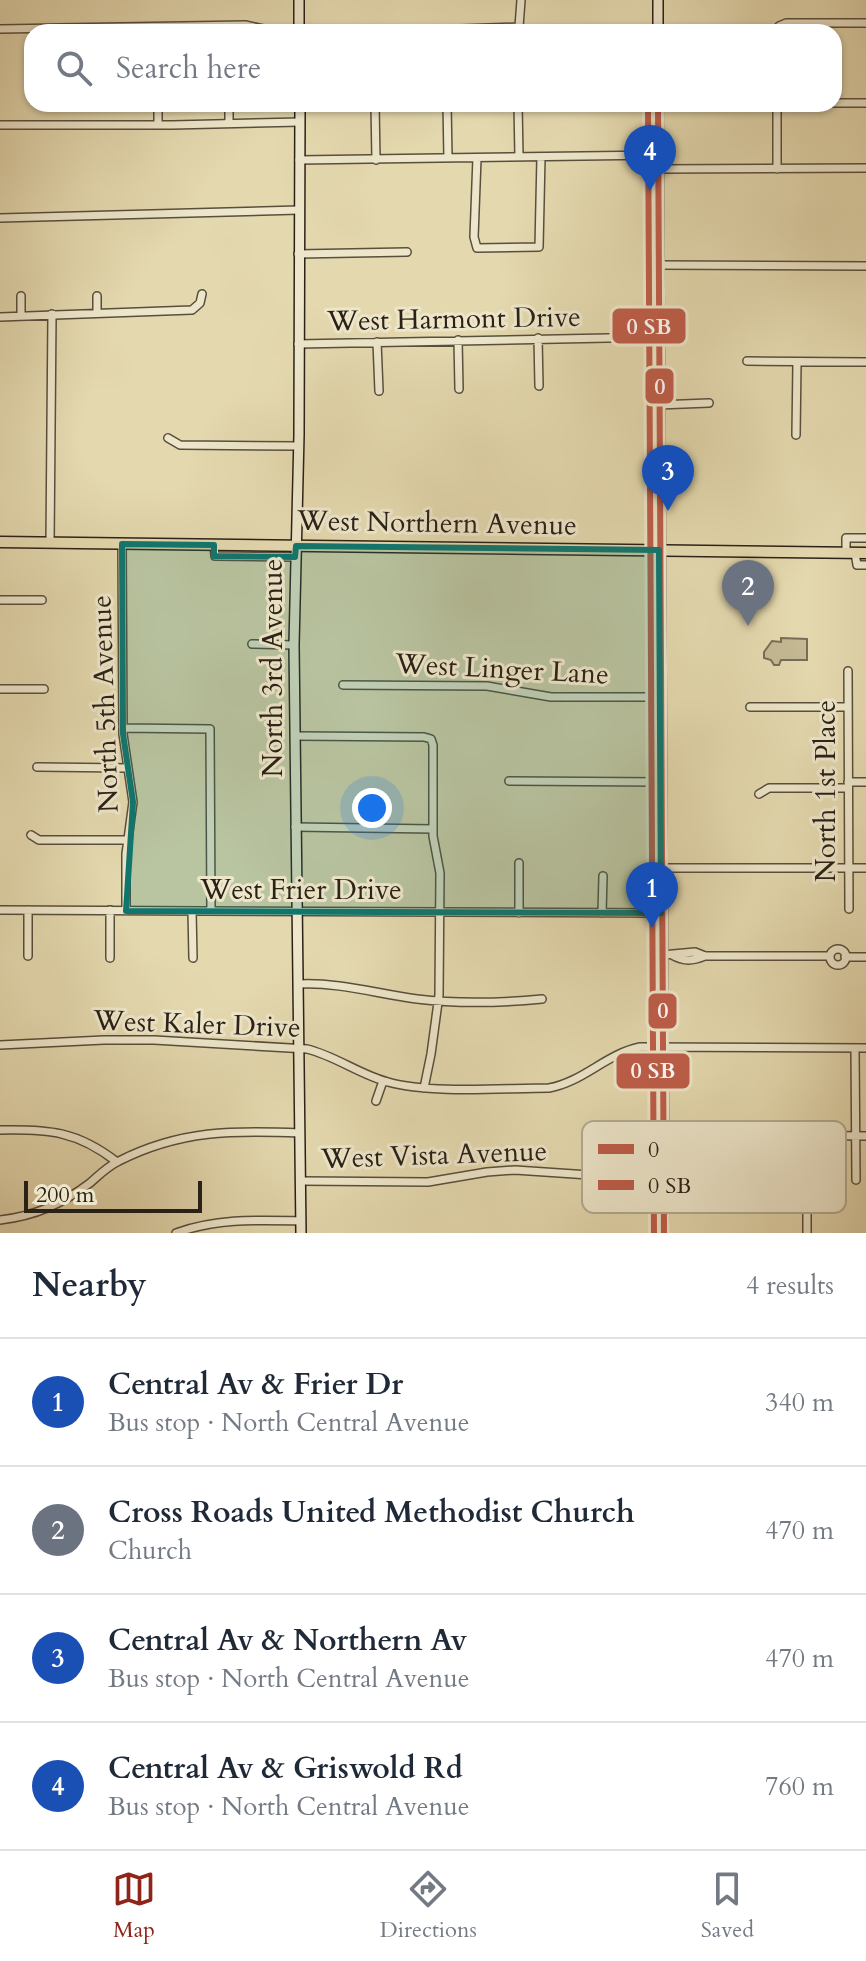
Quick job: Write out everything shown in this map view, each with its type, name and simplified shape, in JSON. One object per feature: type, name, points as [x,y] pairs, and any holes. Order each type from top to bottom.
[{"type":"main road","points":[[299,0],[299,24]]},
{"type":"main road","points":[[658,0],[658,24]]},
{"type":"main road","name":"North 3rd Avenue","points":[[300,112],[294,645],[301,1233]]},
{"type":"main road","points":[[658,112],[660,868],[661,913],[667,955],[664,1121]]},
{"type":"main road","name":"West Northern Avenue","points":[[0,542],[214,545],[295,552],[659,550],[856,553]]},
{"type":"street","points":[[519,24],[521,0]]},
{"type":"street","points":[[785,24],[866,23]]},
{"type":"street","points":[[0,29],[24,29]]},
{"type":"street","points":[[842,103],[866,103]]},
{"type":"street","points":[[158,112],[158,125]]},
{"type":"street","points":[[229,112],[229,123]]},
{"type":"street","points":[[375,112],[376,160]]},
{"type":"street","points":[[447,112],[448,158]]},
{"type":"street","points":[[518,112],[519,157]]},
{"type":"street","points":[[777,112],[777,169]]},
{"type":"street","points":[[0,125],[300,122]]},
{"type":"street","points":[[299,160],[658,155]]},
{"type":"street","points":[[477,158],[474,237],[477,248],[539,247],[541,157]]},
{"type":"street","points":[[659,169],[866,168]]},
{"type":"street","points":[[0,218],[299,210]]},
{"type":"street","points":[[298,254],[407,252]]},
{"type":"street","points":[[658,265],[866,266]]},
{"type":"street","points":[[0,317],[192,310],[200,303],[202,294]]},
{"type":"street","points":[[21,296],[21,315]]},
{"type":"street","points":[[97,296],[97,312]]},
{"type":"street","points":[[50,543],[52,314]]},
{"type":"street","name":"West Harmont Drive","points":[[298,344],[658,337]]},
{"type":"street","points":[[538,338],[539,386]]},
{"type":"street","points":[[458,340],[459,389]]},
{"type":"street","points":[[377,342],[379,391]]},
{"type":"street","points":[[747,361],[866,362]]},
{"type":"street","points":[[796,435],[797,362]]},
{"type":"street","points":[[658,405],[709,403]]},
{"type":"street","points":[[168,438],[180,445],[298,446]]},
{"type":"street","points":[[862,565],[846,538],[866,538]]},
{"type":"street","name":"North 5th Avenue","points":[[122,544],[123,728],[133,802],[126,862],[126,911]]},
{"type":"street","points":[[0,600],[42,600]]},
{"type":"street","points":[[252,644],[294,645]]},
{"type":"street","name":"North 1st Place","points":[[848,671],[849,909]]},
{"type":"street","name":"West Linger Lane","points":[[343,685],[487,686],[551,697],[659,697]]},
{"type":"street","points":[[0,689],[44,689]]},
{"type":"street","points":[[750,707],[848,707]]},
{"type":"street","points":[[123,728],[210,729],[211,911]]},
{"type":"street","points":[[296,736],[431,739],[433,829],[440,873],[440,912],[438,1001],[424,1088]]},
{"type":"street","points":[[37,767],[128,768]]},
{"type":"street","points":[[509,781],[660,782]]},
{"type":"street","points":[[759,794],[769,788],[866,782]]},
{"type":"street","points":[[295,827],[433,829]]},
{"type":"street","points":[[31,835],[39,840],[128,840]]},
{"type":"street","points":[[519,863],[519,913]]},
{"type":"street","points":[[660,868],[866,868]]},
{"type":"street","points":[[602,913],[603,876]]},
{"type":"street","name":"West Frier Drive","points":[[0,910],[661,913]]},
{"type":"street","points":[[28,910],[28,956]]},
{"type":"street","points":[[110,910],[110,958]]},
{"type":"street","points":[[192,911],[193,958]]},
{"type":"street","points":[[667,955],[695,952],[705,956],[829,956],[839,948],[845,957],[866,957]]},
{"type":"street","points":[[299,984],[334,985],[438,1001],[491,1003],[542,999]]},
{"type":"street","name":"West Kaler Drive","points":[[0,1045],[141,1040],[298,1049],[330,1056],[383,1081],[424,1088],[562,1085],[611,1057],[640,1047],[866,1048]]},
{"type":"street","points":[[855,1048],[856,1180]]},
{"type":"street","points":[[376,1101],[383,1081]]},
{"type":"street","points":[[0,1130],[56,1131],[92,1144],[117,1162]]},
{"type":"street","name":"West Vista Avenue","points":[[0,1220],[47,1210],[117,1162],[162,1143],[202,1133],[300,1133]]},
{"type":"street","points":[[846,1136],[866,1136]]},
{"type":"street","name":"West Vista Avenue","points":[[301,1181],[428,1182],[515,1170],[582,1175]]},
{"type":"street","points":[[176,1233],[200,1224],[225,1221],[301,1221]]},
{"type":"highlighted area","points":[[122,544],[214,545],[214,556],[295,557],[296,546],[659,550],[661,913],[126,911],[133,802],[123,734]]},
{"type":"shaded area","points":[[781,638],[807,639],[807,660],[781,660],[779,665],[774,665],[764,658],[764,652],[772,641],[781,642]]},
{"type":"transit line","points":[[648,112],[653,1121]]},
{"type":"transit line","name":"0","points":[[658,112],[663,1121]]},
{"type":"transit line","points":[[654,1213],[654,1233]]},
{"type":"transit line","name":"0","points":[[664,1213],[664,1233]]},
{"type":"place","name":"Central Av & Griswold Rd","points":[[650,191]]},
{"type":"place","name":"Central Av & Northern Av","points":[[668,511]]},
{"type":"place","name":"Cross Roads United Methodist Church","points":[[748,626]]},
{"type":"place","name":"Central Av & Frier Dr","points":[[652,928]]}]
